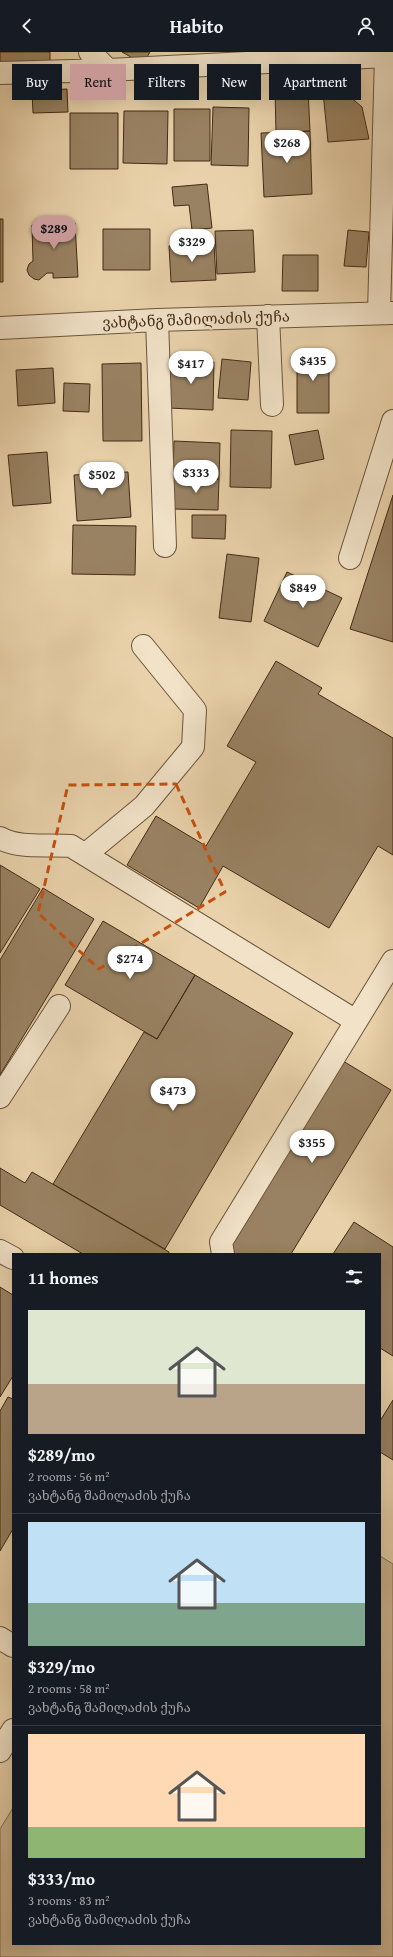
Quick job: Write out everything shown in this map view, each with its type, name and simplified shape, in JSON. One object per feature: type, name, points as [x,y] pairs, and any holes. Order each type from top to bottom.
[{"type":"street","points":[[90,52],[102,64]]},
{"type":"street","points":[[126,69],[385,54],[386,313]]},
{"type":"street","points":[[0,73],[70,71]]},
{"type":"street","name":"ვახტანგ შამილაძის ქუჩა","points":[[0,328],[157,320],[386,313]]},
{"type":"street","points":[[268,316],[272,405]]},
{"type":"street","points":[[157,320],[164,546]]},
{"type":"street","points":[[350,558],[393,421]]},
{"type":"street","points":[[86,854],[144,806],[193,747],[195,710],[144,646]]},
{"type":"street","points":[[0,838],[8,842],[25,845],[52,844],[71,846],[356,1021]]},
{"type":"street","points":[[223,1253],[220,1242],[393,961]]},
{"type":"street","points":[[0,1097],[59,1006]]},
{"type":"street","points":[[0,1250],[12,1257]]},
{"type":"street","points":[[0,1638],[12,1645]]},
{"type":"street","points":[[0,1751],[12,1732]]},
{"type":"highlighted area","points":[[176,784],[225,892],[99,969],[38,913],[68,785]]},
{"type":"shaded area","points":[[381,1557],[393,1564],[393,1957],[0,1957],[0,1829],[12,1810],[12,1945],[381,1945]]},
{"type":"building","points":[[0,52],[50,52],[50,64],[12,64],[12,66],[0,67]]},
{"type":"building","points":[[122,52],[150,52],[143,64]]},
{"type":"building","points":[[62,89],[67,89],[68,112],[33,113],[32,100],[62,100]]},
{"type":"building","points":[[275,100],[309,100],[310,131],[276,133]]},
{"type":"building","points":[[324,100],[354,100],[362,107],[369,139],[328,142]]},
{"type":"building","points":[[213,107],[249,108],[248,166],[211,165]]},
{"type":"building","points":[[174,109],[210,109],[210,161],[174,161]]},
{"type":"building","points":[[124,111],[168,111],[167,164],[123,163]]},
{"type":"building","points":[[70,113],[118,113],[118,169],[70,169]]},
{"type":"building","points":[[310,131],[312,194],[264,197],[261,133]]},
{"type":"building","points":[[207,184],[212,228],[192,230],[189,205],[174,206],[172,187]]},
{"type":"building","points":[[60,218],[60,224],[75,223],[78,277],[53,278],[53,273],[47,273],[39,280],[34,279],[29,275],[27,270],[29,264],[33,261],[32,225],[45,224],[45,219]]},
{"type":"building","points":[[0,219],[3,219],[3,282],[0,282]]},
{"type":"building","points":[[103,229],[150,229],[150,270],[103,270]]},
{"type":"building","points":[[253,230],[255,272],[217,274],[215,231]]},
{"type":"building","points":[[348,230],[369,232],[366,267],[344,266]]},
{"type":"building","points":[[214,244],[216,280],[171,282],[169,246]]},
{"type":"building","points":[[283,255],[318,255],[318,291],[282,291]]},
{"type":"building","points":[[297,352],[329,352],[329,413],[297,413]]},
{"type":"building","points":[[222,359],[251,362],[248,400],[218,398]]},
{"type":"building","points":[[170,360],[214,362],[213,410],[168,408]]},
{"type":"building","points":[[141,363],[142,441],[103,441],[102,364]]},
{"type":"building","points":[[53,368],[55,403],[18,406],[16,370]]},
{"type":"building","points":[[64,383],[90,384],[89,412],[63,411]]},
{"type":"building","points":[[231,430],[272,431],[271,488],[230,487]]},
{"type":"building","points":[[318,430],[324,459],[295,465],[289,435]]},
{"type":"building","points":[[174,441],[220,443],[219,479],[173,478]]},
{"type":"building","points":[[47,452],[51,503],[13,506],[8,455]]},
{"type":"building","points":[[128,472],[131,517],[77,521],[74,475]]},
{"type":"building","points":[[173,478],[219,479],[218,510],[172,509]]},
{"type":"building","points":[[393,495],[393,642],[350,629]]},
{"type":"building","points":[[192,515],[226,515],[225,539],[192,538]]},
{"type":"building","points":[[73,525],[136,526],[135,575],[72,574]]},
{"type":"building","points":[[227,554],[259,558],[251,622],[219,618]]},
{"type":"building","points":[[287,572],[342,598],[318,647],[264,621]]},
{"type":"building","points":[[276,661],[322,688],[318,694],[393,738],[393,855],[378,846],[329,928],[223,866],[199,908],[127,865],[156,816],[206,846],[256,762],[227,746]]},
{"type":"building","points":[[0,865],[40,889],[0,953]]},
{"type":"building","points":[[43,888],[94,919],[0,1075],[0,960]]},
{"type":"building","points":[[103,921],[195,975],[157,1039],[65,985]]},
{"type":"building","points":[[195,975],[293,1033],[165,1249],[53,1184],[144,1032],[157,1039]]},
{"type":"building","points":[[343,1061],[391,1090],[292,1253],[234,1253],[229,1250]]},
{"type":"building","points":[[0,1168],[25,1183],[32,1172],[169,1253],[81,1253],[0,1205]]},
{"type":"building","points":[[354,1222],[393,1247],[393,1356],[381,1349],[381,1253],[334,1253]]},
{"type":"building","points":[[0,1287],[12,1294],[12,1378],[0,1397]]},
{"type":"building","points":[[8,1397],[12,1399],[12,1531],[0,1551],[0,1411]]},
{"type":"building","points":[[393,1400],[393,1460],[381,1453],[381,1419]]}]
